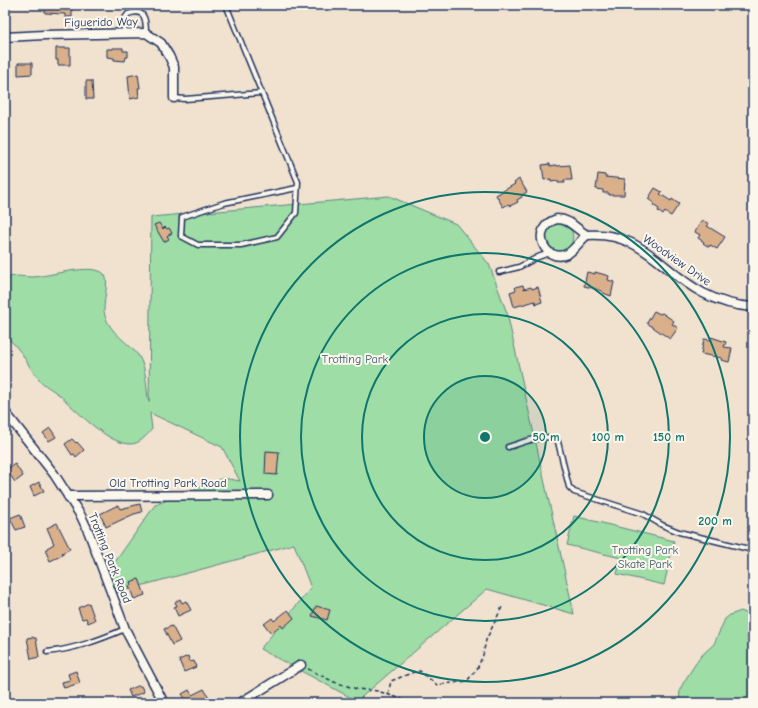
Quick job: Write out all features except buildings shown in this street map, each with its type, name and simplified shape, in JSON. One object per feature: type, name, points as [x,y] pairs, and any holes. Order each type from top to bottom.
[{"type":"street","name":"Figuerido Way","points":[[5,38],[146,33],[161,43],[174,67],[174,98]]},
{"type":"street","points":[[552,220],[567,220],[587,235],[580,240],[569,253],[560,255],[550,253],[543,245],[541,236],[545,226],[552,220]]},
{"type":"street","name":"Woodview Drive","points":[[587,235],[607,236],[626,241],[649,252],[702,293],[733,304],[753,307]]},
{"type":"street","name":"Trotting Park Road","points":[[5,412],[54,474],[81,516],[89,533],[125,629],[164,703]]},
{"type":"street","name":"Old Trotting Park Road","points":[[68,496],[268,495]]},
{"type":"street","points":[[240,703],[301,665]]},
{"type":"lane","points":[[226,5],[298,182],[296,213],[277,237],[241,246],[198,245],[181,236],[182,217],[224,203],[297,188]]},
{"type":"lane","points":[[124,34],[125,18],[128,14],[133,12],[139,12],[143,15],[145,19],[146,33]]},
{"type":"lane","points":[[174,98],[185,99],[262,93]]},
{"type":"lane","points":[[499,272],[519,267],[538,257],[550,253]]},
{"type":"lane","points":[[508,447],[542,437],[552,437],[558,442],[569,487],[574,492],[643,514],[662,525],[679,532],[753,550]]},
{"type":"lane","points":[[47,652],[76,648],[125,629]]},
{"type":"path","points":[[388,694],[391,681],[420,671],[437,685],[467,681],[477,669],[483,655],[486,640],[502,607]]},
{"type":"path","points":[[301,665],[334,682],[357,689],[378,691],[408,703]]},
{"type":"green space","name":"Trotting Park","points":[[389,196],[456,224],[489,264],[507,313],[574,614],[487,589],[357,701],[260,649],[311,588],[294,544],[111,594],[106,575],[155,505],[223,478],[240,481],[222,447],[150,413],[152,429],[145,437],[134,444],[120,442],[101,432],[58,394],[43,384],[33,372],[17,347],[5,336],[5,279],[15,276],[32,277],[90,269],[104,274],[107,282],[104,306],[105,316],[111,328],[138,355],[145,372],[149,402],[151,217]]},
{"type":"green space","points":[[559,223],[569,227],[573,237],[569,247],[559,251],[549,247],[545,237],[549,227]]},
{"type":"green space","name":"Trotting Park Skate Park","points":[[574,516],[674,541],[664,585],[617,574],[621,558],[567,545]]},
{"type":"green space","points":[[741,611],[753,616],[753,703],[679,703],[680,689],[700,657],[714,644],[725,619],[730,615]]}]
